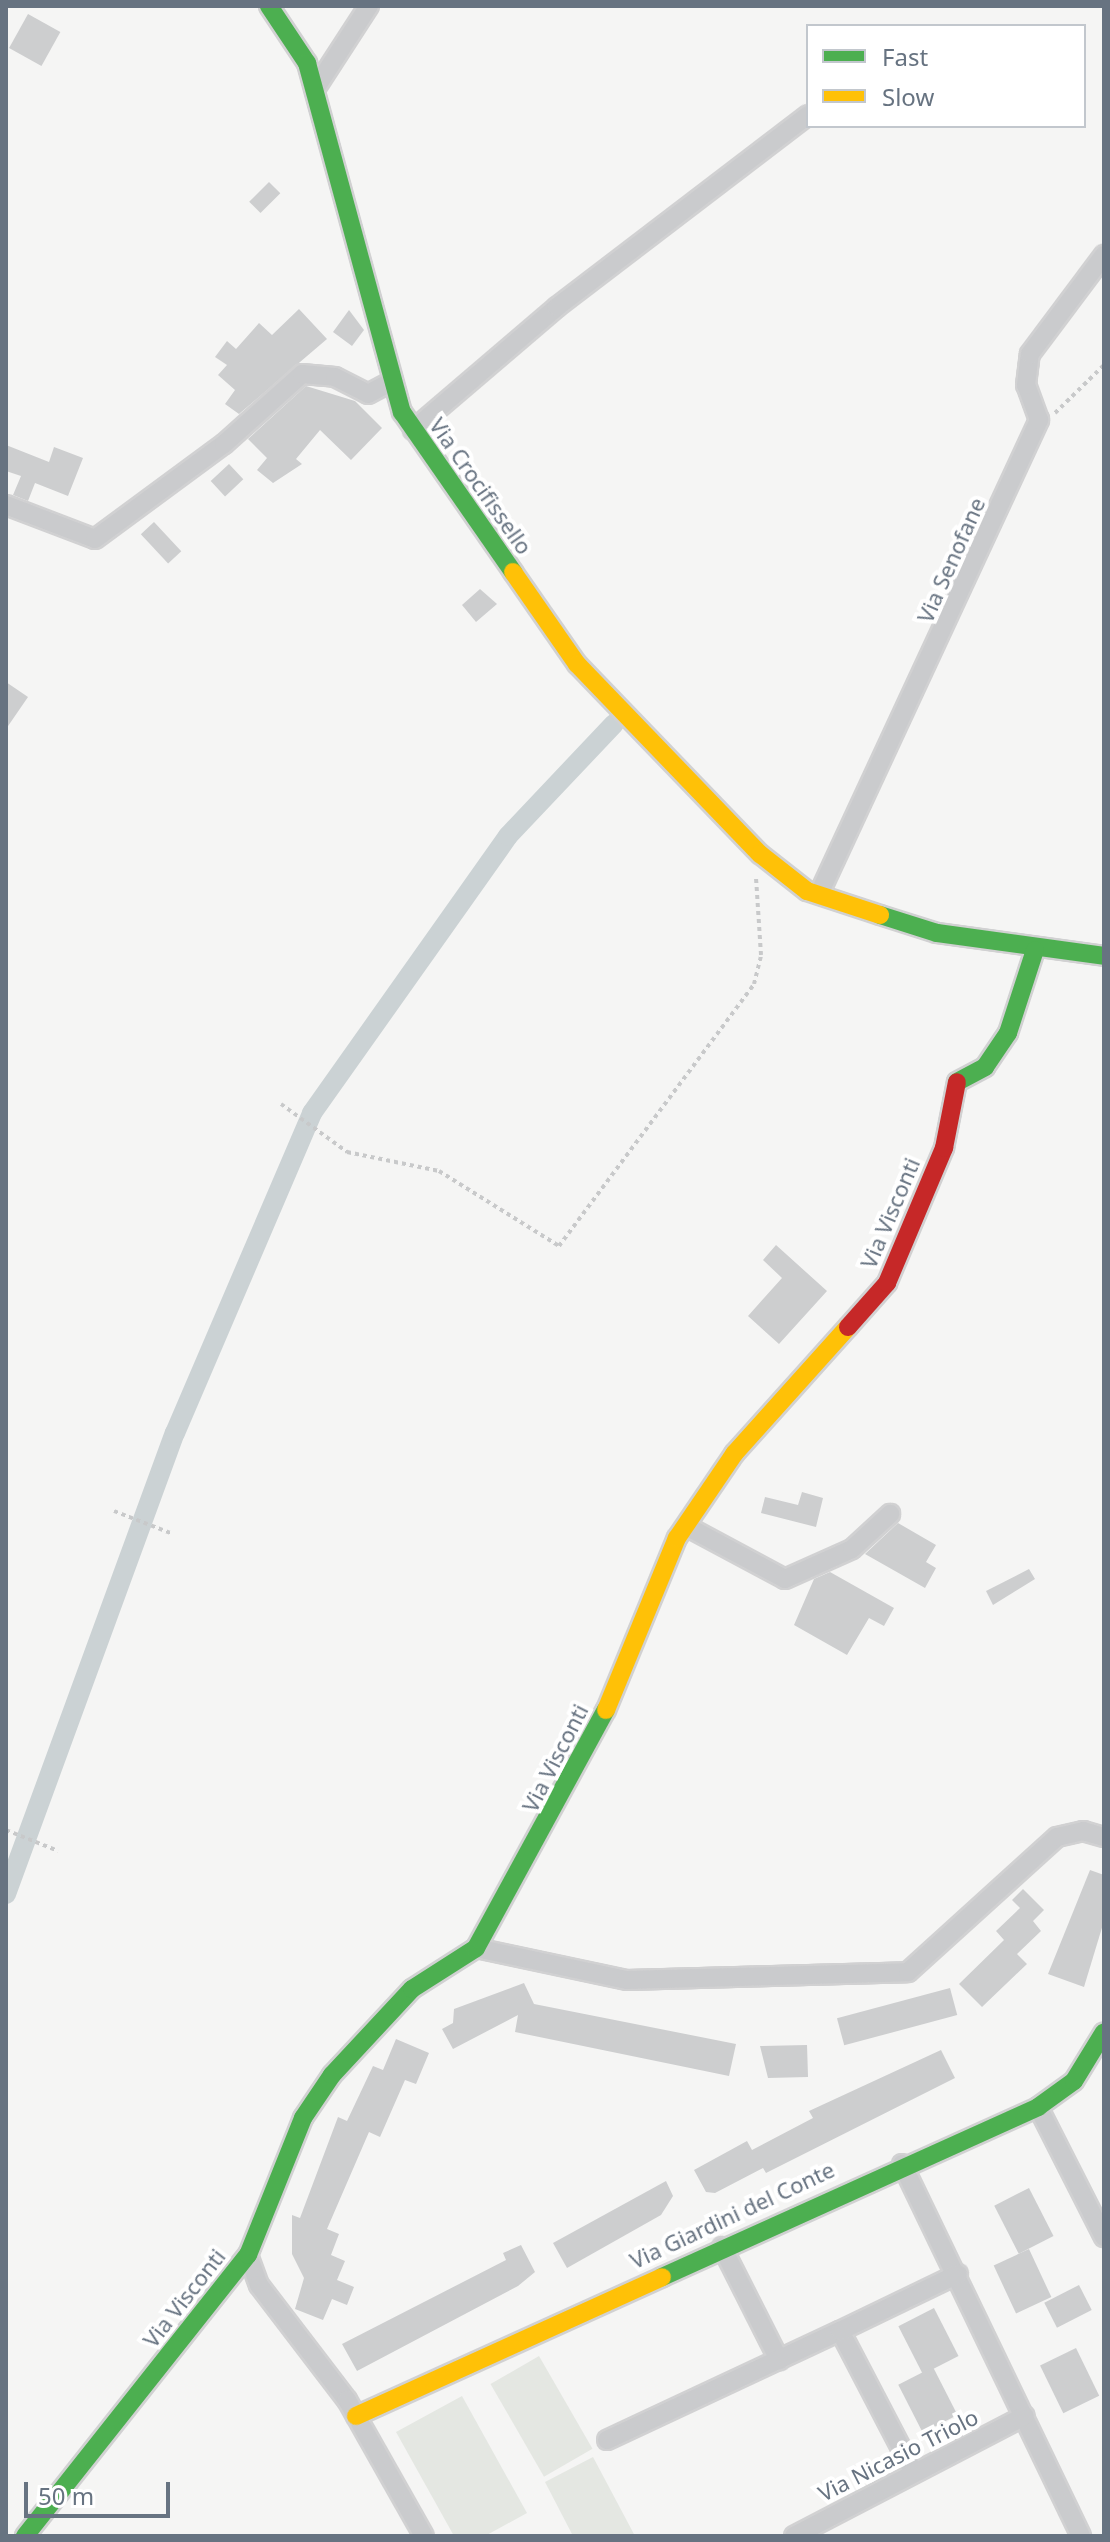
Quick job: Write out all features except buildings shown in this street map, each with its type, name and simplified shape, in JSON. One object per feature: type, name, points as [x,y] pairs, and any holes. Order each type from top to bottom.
[{"type":"street","name":"Via Crocifissello","points":[[269,6],[307,63],[389,383],[413,430],[577,664],[765,859],[819,894],[937,933],[1035,950],[1104,956]]},
{"type":"street","points":[[315,89],[369,6]]},
{"type":"street","points":[[413,430],[557,307],[806,117]]},
{"type":"street","points":[[1039,420],[1024,373],[1030,354],[1104,255]]},
{"type":"street","points":[[6,505],[95,539],[224,444],[302,374],[335,377],[368,394],[389,383]]},
{"type":"street","name":"Via Senofane","points":[[819,894],[1039,420]]},
{"type":"street","name":"Via Visconti","points":[[25,2536],[248,2255],[303,2118],[332,2075],[412,1989],[476,1948],[604,1714],[686,1526],[734,1454],[887,1283],[944,1148],[953,1092],[960,1076],[985,1067],[1008,1033],[1035,950]]},
{"type":"street","points":[[686,1526],[785,1579],[852,1549],[890,1514]]},
{"type":"street","points":[[476,1948],[627,1980],[908,1972],[940,1952],[1057,1837],[1083,1831],[1104,1837]]},
{"type":"street","name":"Via Giardini del Conte","points":[[356,2416],[902,2164],[1038,2107],[1074,2081],[1104,2032]]},
{"type":"street","points":[[1038,2107],[1104,2237]]},
{"type":"street","points":[[902,2164],[958,2274],[1081,2536]]},
{"type":"street","points":[[722,2247],[779,2360]]},
{"type":"street","points":[[248,2255],[259,2285],[356,2416],[424,2536]]},
{"type":"street","points":[[607,2440],[958,2274]]},
{"type":"street","points":[[840,2331],[914,2473]]},
{"type":"street","name":"Via Nicasio Triolo","points":[[794,2536],[1025,2416]]},
{"type":"path","points":[[1039,420],[1063,409],[1104,365]]},
{"type":"path","points":[[281,1104],[326,1139],[374,1162],[439,1171],[559,1246],[754,984],[761,955],[756,873],[765,859]]},
{"type":"path","points":[[114,1511],[173,1534]]},
{"type":"path","points":[[6,1830],[58,1851]]},
{"type":"shaded area","points":[[539,2356],[592,2449],[544,2477],[491,2384]]},
{"type":"shaded area","points":[[462,2396],[527,2513],[485,2536],[454,2536],[396,2432]]},
{"type":"shaded area","points":[[593,2457],[635,2536],[573,2536],[545,2482]]},
{"type":"waterway","points":[[6,1894],[175,1433],[312,1113],[508,836],[614,724]]},
{"type":"traffic: fast","points":[[269,6],[307,63],[402,412],[513,572]]},
{"type":"traffic: fast","points":[[880,915],[937,933],[1104,956]]},
{"type":"traffic: fast","points":[[957,1082],[985,1067],[1008,1033],[1035,950]]},
{"type":"traffic: fast","points":[[25,2536],[248,2255],[303,2118],[332,2075],[412,1989],[476,1948],[606,1710]]},
{"type":"traffic: fast","points":[[662,2277],[1038,2107],[1074,2081],[1104,2032]]},
{"type":"traffic: slow","points":[[513,572],[577,664],[760,854],[807,891],[880,915]]},
{"type":"traffic: slow","points":[[606,1710],[677,1538],[734,1454],[848,1327]]},
{"type":"traffic: slow","points":[[356,2416],[662,2277]]},
{"type":"traffic: jam","points":[[848,1327],[887,1283],[944,1148],[957,1082]]}]
